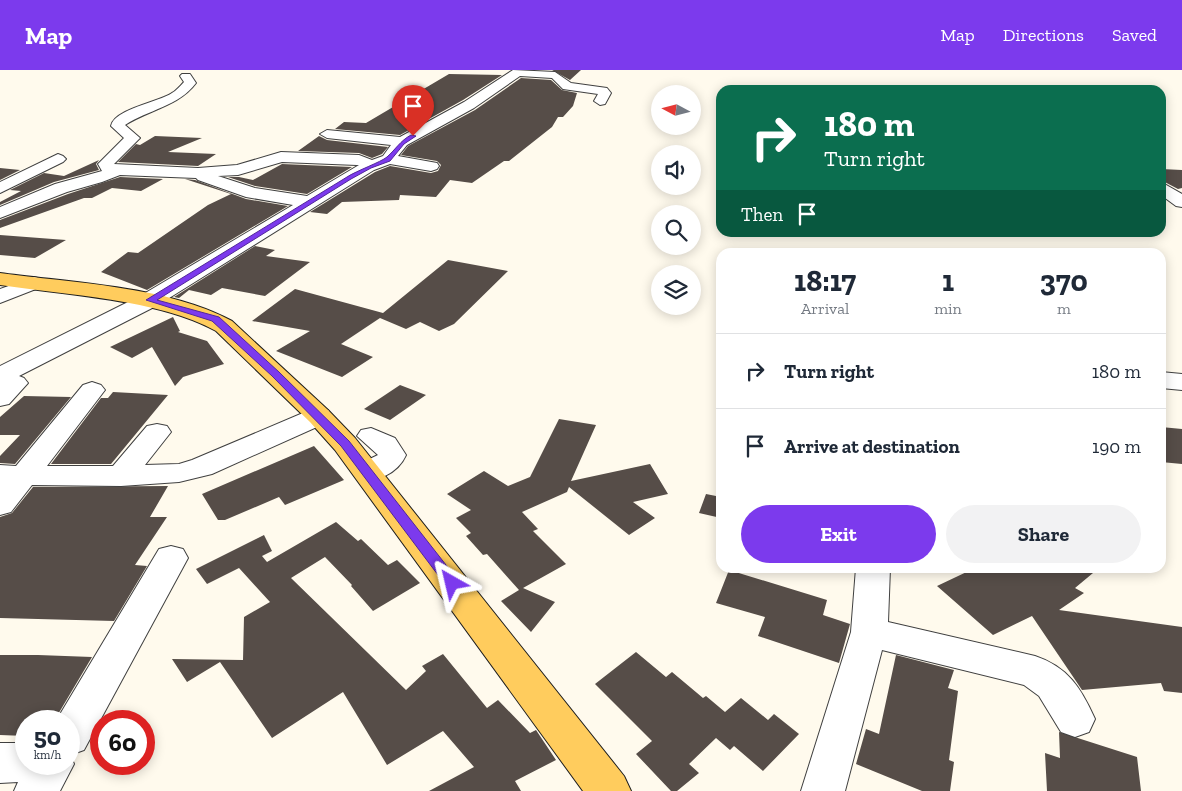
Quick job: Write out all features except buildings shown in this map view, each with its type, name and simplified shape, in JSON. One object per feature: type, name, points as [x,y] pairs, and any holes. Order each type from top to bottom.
[{"type":"main road","points":[[0,279],[150,300],[215,319],[319,416],[368,472],[609,791]]},
{"type":"street","points":[[5,386],[368,167],[388,159],[402,142],[469,105],[519,71],[555,75],[566,86],[604,91],[605,93],[600,101]]},
{"type":"street","points":[[186,76],[190,83],[180,94],[134,113],[118,123],[118,126],[133,138],[122,146],[106,164],[106,167],[118,170],[198,173],[238,170],[286,157],[359,160],[367,163],[368,167]]},
{"type":"street","points":[[327,134],[402,142]]},
{"type":"street","points":[[388,159],[430,166]]},
{"type":"street","points":[[0,188],[58,160]]},
{"type":"street","points":[[0,213],[61,188],[96,179],[118,170]]},
{"type":"street","points":[[198,173],[205,178],[251,193],[309,202]]},
{"type":"street","points":[[1166,191],[1182,202]]},
{"type":"street","points":[[1166,207],[1182,209]]},
{"type":"street","points":[[0,297],[34,283]]},
{"type":"street","points":[[1166,380],[1182,382]]},
{"type":"street","points":[[0,505],[12,475],[92,390]]},
{"type":"street","points":[[12,475],[121,476],[178,473],[202,467],[319,416]]},
{"type":"street","points":[[121,476],[157,432]]},
{"type":"street","points":[[368,472],[389,461],[392,455],[385,444],[371,436]]},
{"type":"street","points":[[80,718],[170,558]]},
{"type":"street","points":[[823,791],[869,632],[873,573]]},
{"type":"street","points":[[869,632],[1035,672],[1053,684],[1075,719]]},
{"type":"street","points":[[0,762],[15,762]]},
{"type":"street","points":[[36,791],[46,775]]},
{"type":"route","points":[[413,136],[402,142],[398,150],[388,159],[368,167],[349,178],[150,300],[215,319],[224,326],[319,416],[345,444],[452,583]]}]
